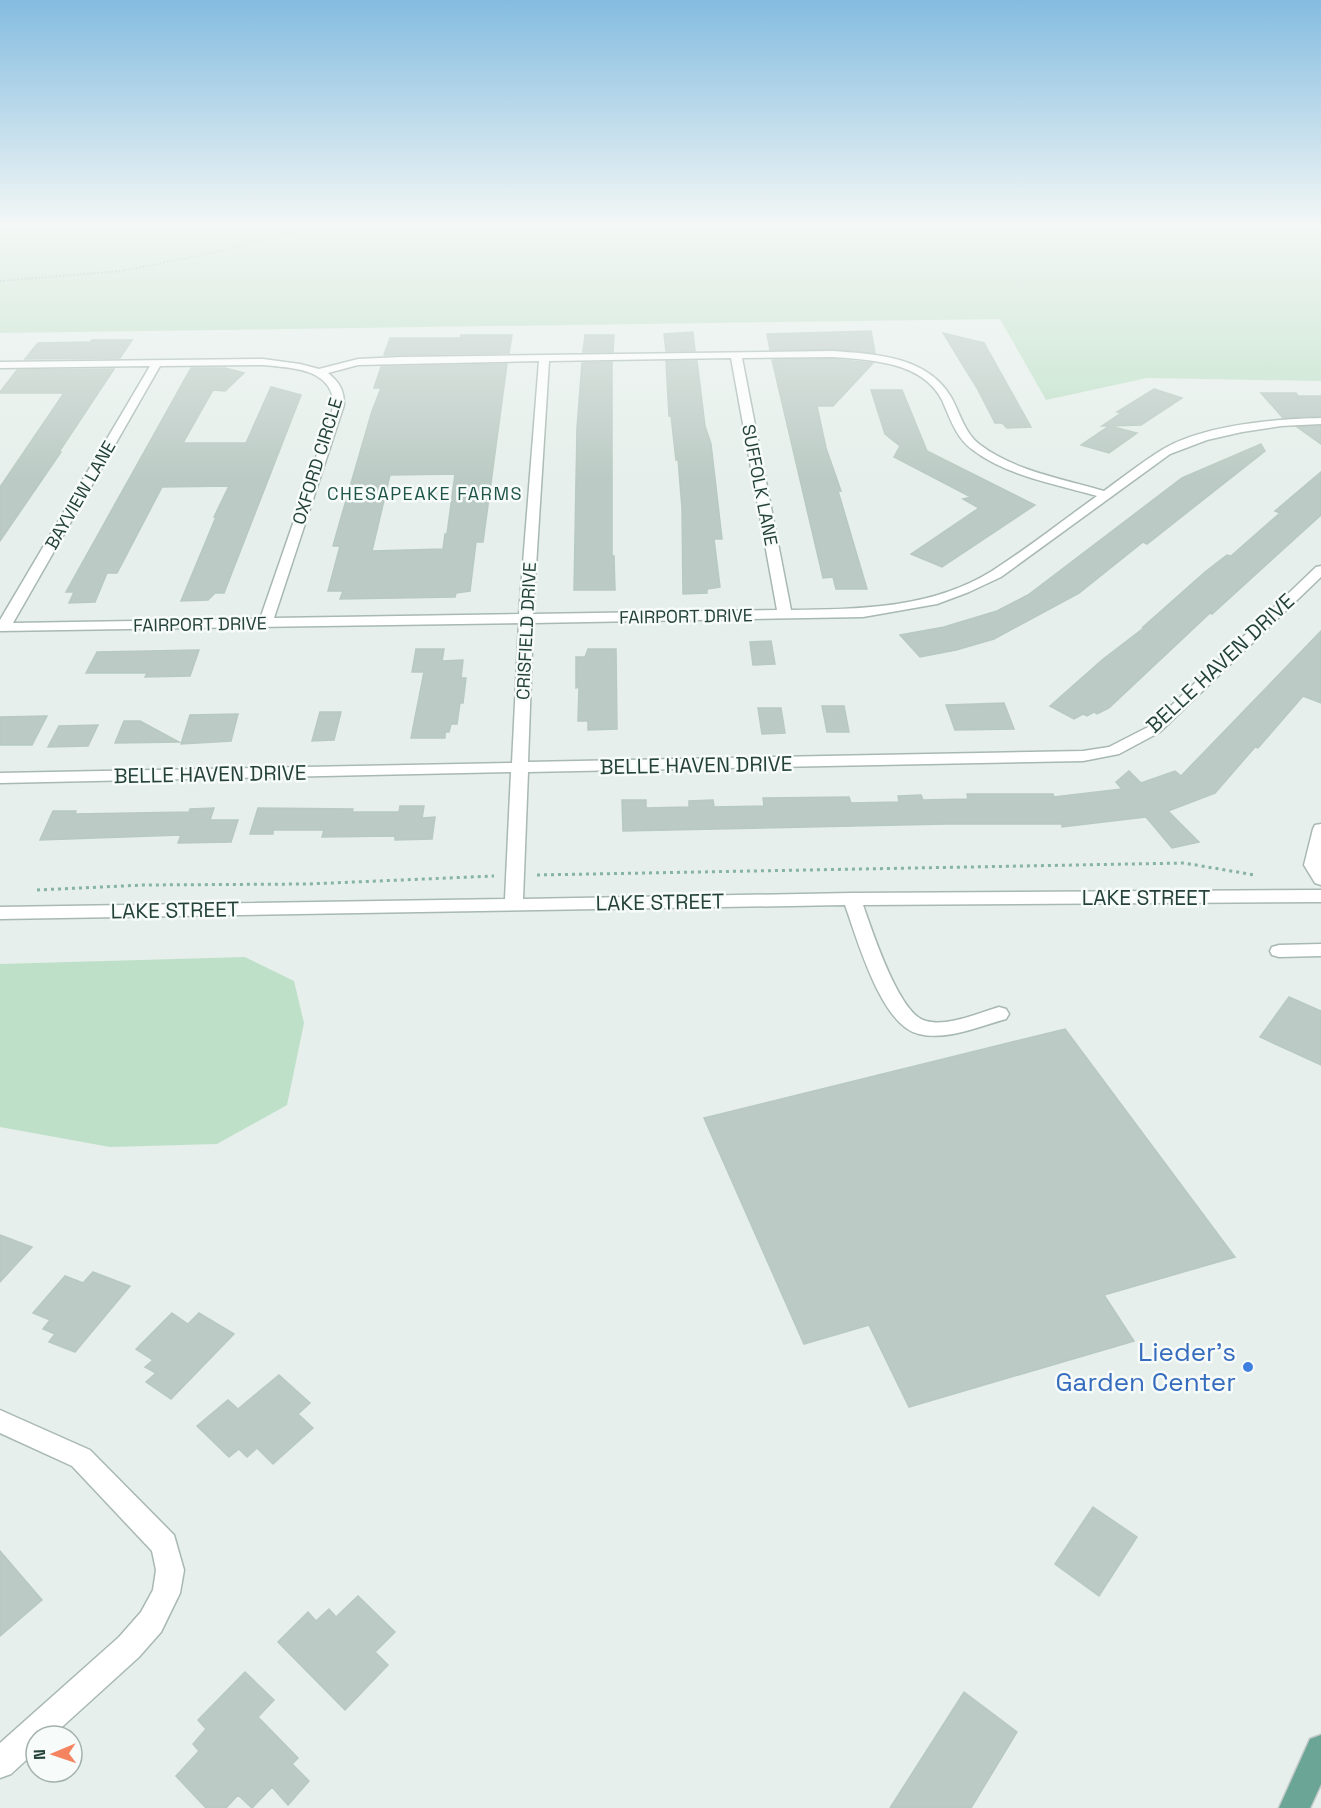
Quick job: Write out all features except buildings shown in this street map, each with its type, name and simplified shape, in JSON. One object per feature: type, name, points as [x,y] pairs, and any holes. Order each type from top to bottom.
[{"type":"main road","points":[[1294,1808],[1321,1750]]},
{"type":"street","points":[[317,373],[338,365],[376,360],[832,354],[880,359],[907,366],[938,383],[964,437],[986,455],[1106,495]]},
{"type":"street","name":"SUFFOLK LANE","points":[[736,356],[785,615]]},
{"type":"street","name":"CRISFIELD DRIVE","points":[[514,904],[526,619],[544,358]]},
{"type":"street","name":"OXFORD CIRCLE","points":[[0,365],[263,362],[302,368],[317,373],[337,386],[341,394],[339,405],[265,623]]},
{"type":"street","name":"BAYVIEW LANE","points":[[1,627],[158,363]]},
{"type":"street","name":"FAIRPORT DRIVE","points":[[1,627],[785,615],[894,610],[926,604],[970,588],[996,574],[1166,452],[1185,443],[1223,431],[1270,424],[1321,421]]},
{"type":"street","name":"BELLE HAVEN DRIVE","points":[[0,778],[1041,759],[1083,756],[1113,751],[1155,729],[1321,570]]},
{"type":"street","points":[[1321,829],[1313,865],[1321,879]]},
{"type":"street","name":"LAKE STREET","points":[[0,913],[852,899],[1321,896]]},
{"type":"street","points":[[852,899],[884,983],[903,1016],[912,1025],[921,1028],[942,1027],[999,1014]]},
{"type":"street","points":[[1280,951],[1321,950]]},
{"type":"street","points":[[0,1421],[81,1458],[164,1544],[170,1570],[166,1593],[151,1622],[129,1647],[0,1763]]},
{"type":"path","points":[[33,891],[144,885],[308,884],[515,876],[1184,863],[1264,876]]},
{"type":"green space","points":[[0,312],[1321,312],[1321,381],[1147,378],[1046,400],[1000,319],[0,333]]},
{"type":"green space","points":[[245,957],[294,981],[304,1023],[287,1105],[217,1144],[110,1147],[0,1127],[0,964]]},
{"type":"place","name":"Lieder's Garden Center","points":[[1248,1367]]},
{"type":"district","name":"CHESAPEAKE FARMS","points":[[425,493]]}]
